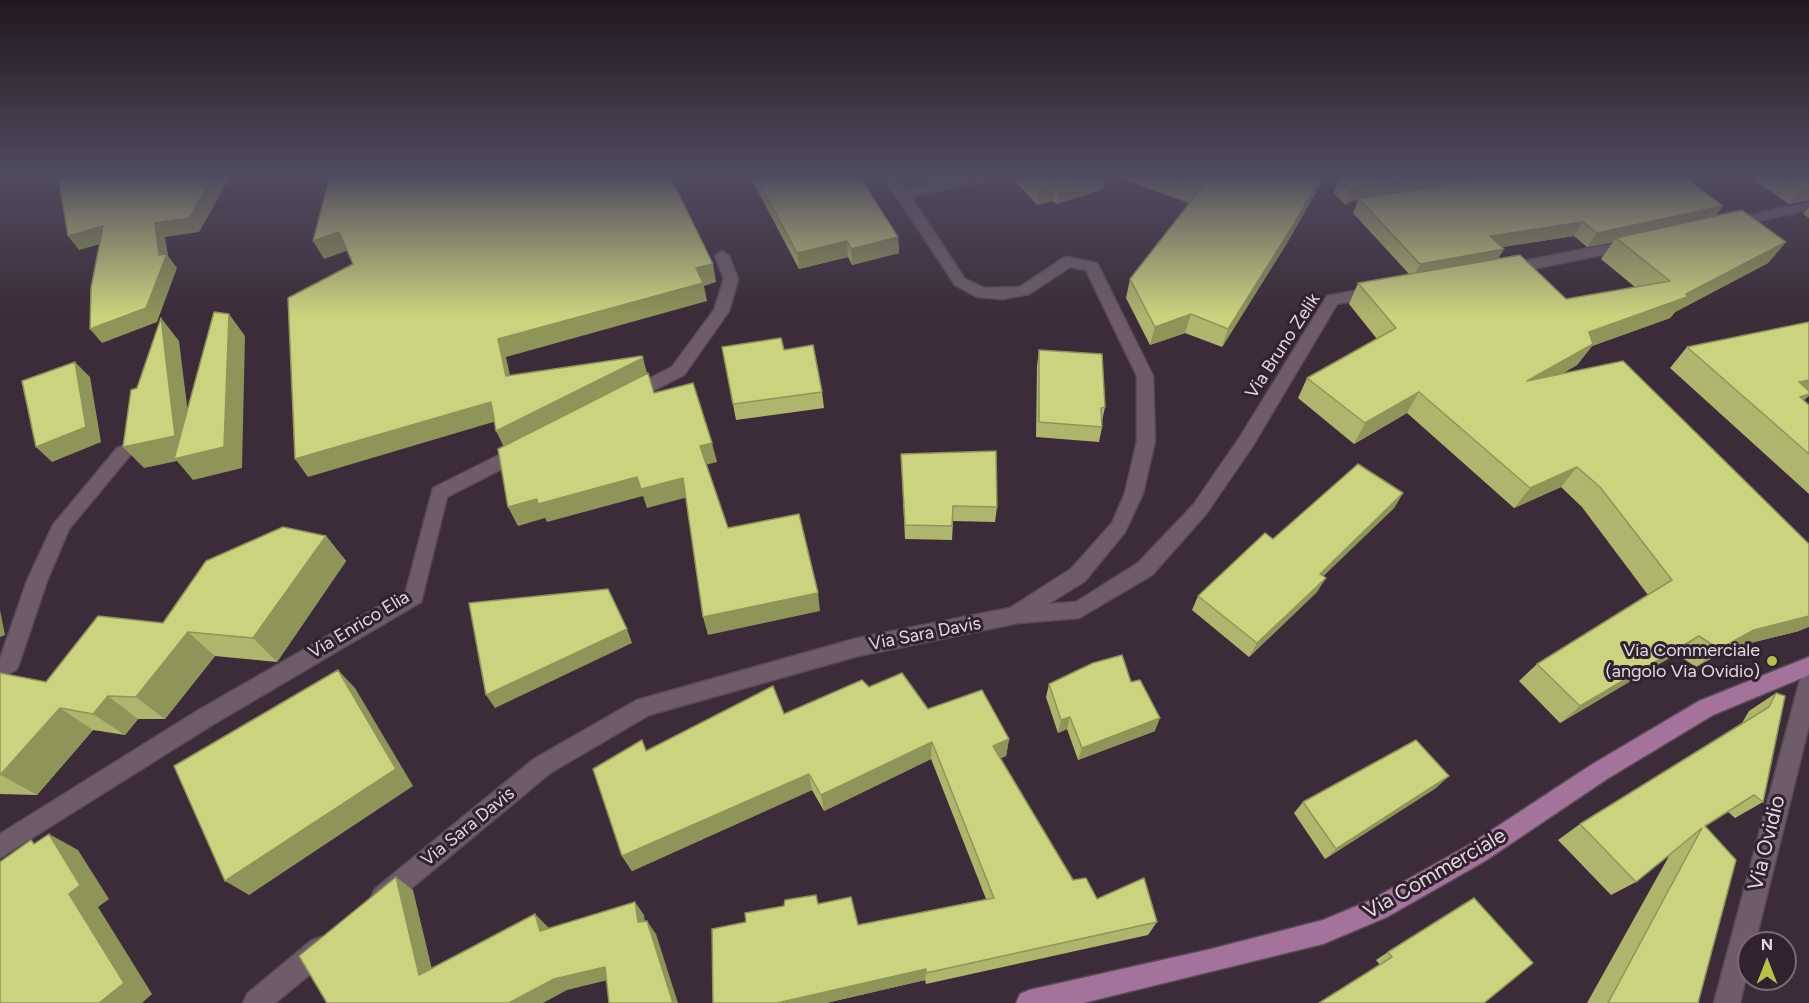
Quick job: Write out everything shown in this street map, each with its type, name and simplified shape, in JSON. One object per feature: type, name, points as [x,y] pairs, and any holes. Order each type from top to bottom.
[{"type":"main road","name":"Via Commerciale","points":[[1029,1003],[1211,961],[1323,932],[1379,909],[1477,853],[1599,772],[1706,708],[1809,666]]},
{"type":"street","name":"Via Sara Davis","points":[[372,906],[542,766],[644,707],[858,647],[1014,616],[1078,575],[1119,527],[1134,493],[1146,441],[1145,376],[1092,266],[1067,262],[1024,291],[1003,294],[982,293],[960,282],[921,223]]},
{"type":"street","points":[[1716,226],[1731,223]]},
{"type":"street","points":[[1494,271],[1650,241]]},
{"type":"street","points":[[617,402],[678,371],[721,311],[731,279],[722,256]]},
{"type":"street","name":"Via Bruno Zelik","points":[[1014,616],[1079,610],[1145,569],[1206,499],[1246,442],[1332,300],[1386,289]]},
{"type":"street","name":"Via Enrico Elia","points":[[0,847],[64,804],[241,694],[414,596],[439,493],[538,442]]},
{"type":"street","points":[[0,669],[9,664],[37,581],[63,525],[123,453]]},
{"type":"street","name":"Via Ovidio","points":[[1726,1003],[1809,684]]},
{"type":"street","points":[[256,1003],[335,937]]},
{"type":"building","points":[[66,223],[156,223],[159,255],[167,254],[146,308],[90,329],[91,288],[103,226],[68,236]]},
{"type":"building","points":[[318,223],[693,223],[713,264],[696,268],[703,283],[498,339],[506,376],[642,356],[643,358],[496,431],[491,402],[295,459],[288,298],[353,264],[339,232],[313,241]]},
{"type":"building","points":[[781,223],[889,223],[898,237],[851,249],[847,241],[797,253]]},
{"type":"building","points":[[1174,223],[1295,223],[1228,329],[1191,314],[1155,327],[1130,279]]},
{"type":"building","points":[[1381,223],[1578,223],[1490,236],[1504,249],[1420,264]]},
{"type":"building","points":[[1584,223],[1645,223],[1597,233]]},
{"type":"building","points":[[1684,223],[1760,223],[1786,242],[1686,294],[1687,297],[1589,332],[1593,344],[1527,381],[1623,361],[1809,544],[1809,616],[1754,630],[1719,649],[1699,636],[1580,706],[1537,664],[1672,580],[1600,487],[1577,467],[1530,488],[1419,392],[1365,423],[1307,378],[1396,328],[1358,283],[1520,255],[1566,299],[1670,281],[1616,238]]},
{"type":"building","points":[[214,312],[229,314],[224,447],[174,459]]},
{"type":"building","points":[[161,318],[175,436],[123,447],[131,390],[137,388]]},
{"type":"building","points":[[1809,322],[1809,380],[1799,382],[1809,391],[1809,394],[1800,397],[1809,405],[1809,454],[1687,347]]},
{"type":"building","points":[[781,338],[784,350],[813,345],[822,392],[733,404],[722,347]]},
{"type":"building","points":[[1039,350],[1102,354],[1105,407],[1101,408],[1102,427],[1039,422]]},
{"type":"building","points":[[75,362],[86,427],[36,447],[22,381]]},
{"type":"building","points":[[648,373],[654,393],[693,383],[712,443],[700,446],[728,528],[799,514],[818,593],[703,617],[683,478],[641,489],[637,477],[538,504],[537,499],[508,507],[498,449]]},
{"type":"building","points":[[996,451],[997,507],[953,506],[952,526],[905,525],[901,454]]},
{"type":"building","points":[[1358,464],[1403,493],[1320,574],[1326,578],[1257,643],[1198,596],[1265,533],[1273,539]]},
{"type":"building","points":[[283,527],[326,536],[253,638],[188,632],[136,697],[108,696],[93,714],[60,708],[0,775],[0,673],[46,682],[98,616],[163,623],[206,561]]},
{"type":"building","points":[[608,589],[627,629],[486,695],[469,603]]},
{"type":"building","points":[[1122,655],[1131,682],[1140,680],[1160,718],[1082,748],[1070,717],[1061,720],[1049,684],[1093,663]]},
{"type":"building","points":[[338,670],[396,769],[225,881],[174,766]]},
{"type":"building","points":[[902,673],[928,709],[982,690],[1009,739],[993,746],[1073,880],[1086,878],[1097,899],[1144,878],[1157,922],[926,973],[926,969],[777,1003],[713,1003],[712,929],[746,922],[745,913],[784,906],[785,900],[816,895],[818,904],[851,897],[858,925],[994,898],[932,742],[821,795],[809,774],[622,856],[593,769],[642,740],[646,751],[773,686],[784,714],[862,680],[869,687]]},
{"type":"building","points":[[1776,693],[1785,696],[1763,802],[1754,795],[1705,826],[1736,860],[1698,1003],[1608,1003],[1702,828],[1636,882],[1580,824],[1769,707]]},
{"type":"building","points":[[1416,740],[1449,776],[1336,849],[1303,802]]},
{"type":"building","points":[[49,834],[80,885],[69,894],[124,983],[99,1003],[0,1003],[0,862],[31,840],[34,844]]},
{"type":"building","points":[[396,877],[419,975],[535,914],[540,931],[635,902],[638,922],[647,921],[673,1003],[609,1003],[605,967],[554,979],[509,1003],[327,1003],[299,956]]},
{"type":"building","points":[[1474,898],[1533,963],[1484,1003],[1319,1003],[1392,957],[1388,952]]},
{"type":"place","name":"Via Commerciale (angolo Via Ovidio)","points":[[1772,661]]}]
